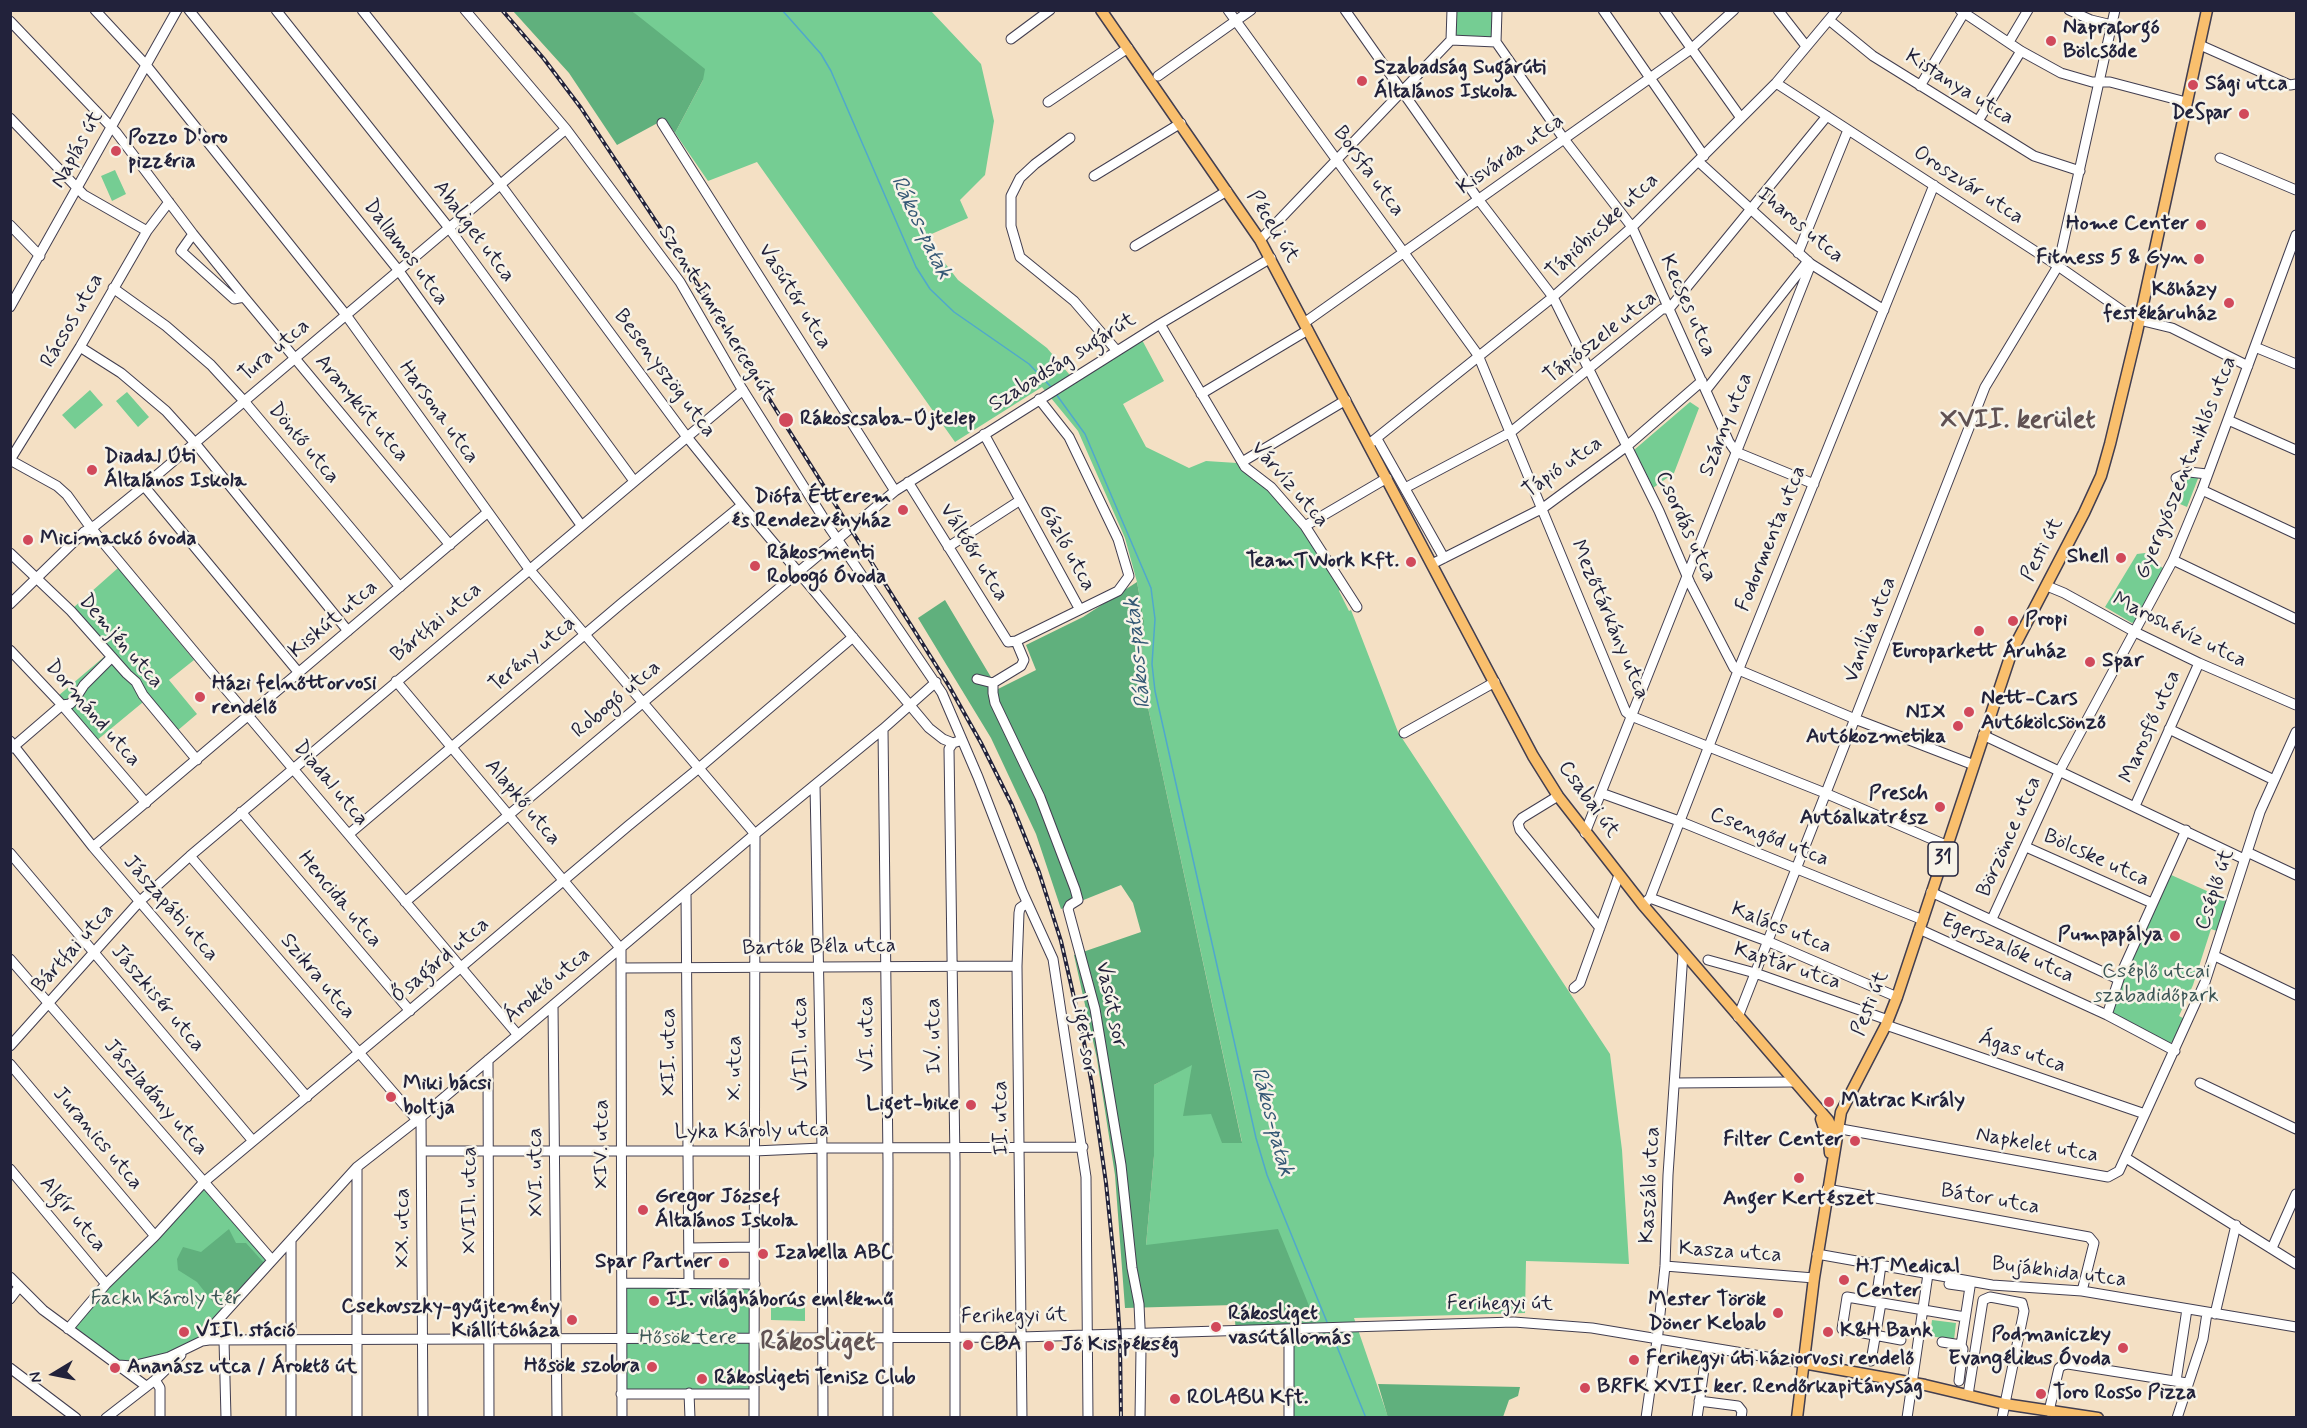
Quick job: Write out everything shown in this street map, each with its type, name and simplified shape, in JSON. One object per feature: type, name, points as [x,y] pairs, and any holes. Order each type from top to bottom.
[{"type":"main road","name":"Péceli út","points":[[1101,10],[1260,240],[1346,400],[1373,442],[1387,478]]},
{"type":"main road","name":"Pesti út","points":[[1797,1418],[1817,1254],[1832,1190],[1831,1165],[1836,1126],[1887,1023],[1897,997],[2012,651],[2101,476],[2139,320],[2206,10]]},
{"type":"main road","name":"Csabai út","points":[[1387,478],[1533,756],[1558,796],[1619,875],[1647,902],[1683,953],[1794,1082],[1836,1126]]},
{"type":"main road","name":"Csabai út","points":[[1816,1106],[1827,1135],[1831,1165]]},
{"type":"main road","name":"Ferihegyi út","points":[[1803,1363],[1911,1383],[2005,1404],[2098,1418]]},
{"type":"street","name":"Harsona utca","points":[[95,10],[146,65],[345,315],[529,569],[754,834]]},
{"type":"street","name":"Naplás út","points":[[10,307],[177,10]]},
{"type":"street","name":"Dallamos utca","points":[[189,10],[399,271],[581,525]]},
{"type":"street","name":"Abaliget utca","points":[[276,10],[449,228],[633,481]]},
{"type":"street","name":"Besenyszög utca","points":[[362,10],[500,184],[687,437],[741,505],[929,728],[943,740],[957,741]]},
{"type":"street","name":"Szent Imre herceg út","points":[[465,10],[566,129],[680,282],[743,390],[837,539],[936,682]]},
{"type":"street","points":[[1011,39],[1050,10]]},
{"type":"street","name":"Borsfa utca","points":[[1228,10],[1478,356]]},
{"type":"street","points":[[1158,76],[1251,10]]},
{"type":"street","name":"Csordás utca","points":[[1345,10],[1478,200],[1553,297],[1627,446],[1688,574],[1690,583],[1738,671]]},
{"type":"street","points":[[1260,240],[1451,40],[1452,10]]},
{"type":"street","points":[[1451,40],[1496,42],[1497,10]]},
{"type":"street","name":"Iharos utca","points":[[1603,10],[1651,77],[1701,159],[1809,263],[1884,310]]},
{"type":"street","points":[[1664,10],[1741,118]]},
{"type":"street","name":"Kisvárda utca","points":[[1201,394],[1306,326],[1404,253],[1691,48],[1734,10]]},
{"type":"street","points":[[1778,10],[1806,46]]},
{"type":"street","name":"Tápióbicske utca","points":[[1373,442],[1553,297],[1632,227],[1776,83],[1837,10]]},
{"type":"street","points":[[2009,42],[2028,10]]},
{"type":"street","points":[[2069,10],[2091,20],[2112,25]]},
{"type":"street","name":"Vanília utca","points":[[1738,1017],[1985,387],[2058,266],[2115,10]]},
{"type":"street","points":[[1920,86],[1962,12],[2021,51],[2061,73],[2099,82],[2110,82],[2186,102]]},
{"type":"street","name":"Kistanya utca","points":[[1829,20],[1873,56],[2034,156],[2080,171]]},
{"type":"street","name":"Aranykút utca","points":[[10,21],[112,127],[193,234],[450,545]]},
{"type":"street","name":"Kecses utca","points":[[1496,42],[1564,139],[1632,227],[1729,442],[1736,452]]},
{"type":"street","points":[[2200,45],[2290,85],[2296,84]]},
{"type":"street","points":[[1048,102],[1128,48]]},
{"type":"street","points":[[1978,121],[2021,51]]},
{"type":"street","name":"Oroszvár utca","points":[[1776,83],[2139,320]]},
{"type":"street","name":"Tápiószele utca","points":[[1405,488],[1511,432],[1662,309],[1669,309],[1827,116]]},
{"type":"street","points":[[10,118],[84,195],[147,231]]},
{"type":"street","name":"Vasútőr utca","points":[[662,123],[895,491]]},
{"type":"street","points":[[1094,176],[1181,123]]},
{"type":"street","name":"Tura utca","points":[[10,604],[91,528],[144,486],[566,129]]},
{"type":"street","points":[[1798,253],[1848,130]]},
{"type":"street","points":[[1070,138],[1020,178],[1011,195],[1011,226],[1020,257],[1074,301],[1117,351]]},
{"type":"street","points":[[2220,158],[2296,190]]},
{"type":"street","name":"Fodormenta utca","points":[[1647,902],[1934,185]]},
{"type":"street","points":[[1135,246],[1227,191]]},
{"type":"street","name":"Rácsos utca","points":[[10,460],[80,347],[147,231],[169,201]]},
{"type":"street","points":[[10,225],[40,256]]},
{"type":"street","name":"Aranykút utca","points":[[193,234],[181,251],[234,299],[244,297]]},
{"type":"street","name":"Gyergyószentmiklós utca","points":[[2060,770],[2173,560],[2202,490],[2296,235]]},
{"type":"street","name":"Szabadság sugárút","points":[[851,527],[908,482],[1062,384],[1271,258]]},
{"type":"street","name":"Tápió utca","points":[[1432,564],[1543,508],[1704,386],[1809,263]]},
{"type":"street","name":"Szárny utca","points":[[1585,833],[1809,263]]},
{"type":"street","name":"Döntő utca","points":[[113,288],[175,333],[211,364],[400,587]]},
{"type":"street","points":[[2139,320],[2172,328],[2248,366]]},
{"type":"street","name":"Várvíz utca","points":[[1160,324],[1245,467],[1271,487],[1305,526],[1357,607]]},
{"type":"street","points":[[80,347],[121,374],[157,404],[195,443],[348,631]]},
{"type":"street","points":[[2256,347],[2296,364]]},
{"type":"street","name":"Mezőtárkány utca","points":[[1478,356],[1626,712],[1948,846]]},
{"type":"street","name":"Bártfai utca","points":[[10,1046],[139,902],[190,856],[743,390]]},
{"type":"street","name":"Gázló utca","points":[[984,434],[1079,608],[1118,591],[1129,576],[1118,539],[1069,437],[1041,398]]},
{"type":"street","points":[[1242,462],[1346,400]]},
{"type":"street","points":[[2228,420],[2296,450]]},
{"type":"street","points":[[1373,442],[1405,488],[1444,558]]},
{"type":"street","points":[[1736,452],[1814,484]]},
{"type":"street","name":"Diadal utca","points":[[10,460],[57,486],[67,495],[91,528],[248,716],[518,1035]]},
{"type":"street","points":[[2176,478],[2189,472],[2207,474]]},
{"type":"street","points":[[1305,526],[1387,478]]},
{"type":"street","name":"Váltóőr utca","points":[[908,482],[948,547],[1012,641]]},
{"type":"street","points":[[144,486],[299,673]]},
{"type":"street","points":[[2202,490],[2296,534]]},
{"type":"street","points":[[948,547],[1019,501]]},
{"type":"street","name":"Terény utca","points":[[349,834],[741,505]]},
{"type":"street","name":"Kiskút utca","points":[[93,847],[488,512]]},
{"type":"street","name":"Robogó utca","points":[[405,902],[851,527]]},
{"type":"street","name":"Demjén utca","points":[[10,553],[71,611],[136,682],[143,695],[196,760]]},
{"type":"street","points":[[2173,560],[2296,619]]},
{"type":"street","name":"Maroshévíz utca","points":[[2047,586],[2199,663],[2296,705]]},
{"type":"street","points":[[978,680],[993,683],[1021,666],[1024,660],[1012,641],[1079,608]]},
{"type":"street","name":"Ősagárd utca","points":[[68,1329],[106,1284],[155,1236],[204,1182],[853,637]]},
{"type":"street","name":"Dormánd utca","points":[[10,650],[62,705],[146,803]]},
{"type":"street","points":[[12,746],[62,705],[70,704],[84,685],[112,657]]},
{"type":"street","name":"Marosfő utca","points":[[2135,806],[2199,663]]},
{"type":"street","points":[[1738,671],[1974,765]]},
{"type":"street","name":"Alapkő utca","points":[[396,681],[621,949]]},
{"type":"street","name":"Ároktő utca","points":[[209,1340],[210,1329],[357,1167],[621,949],[936,682]]},
{"type":"street","name":"Liget sor","points":[[936,682],[957,741],[978,777],[1027,903],[1053,960],[1086,1177],[1088,1418]]},
{"type":"street","points":[[1404,733],[1495,682]]},
{"type":"street","name":"Vasút sor","points":[[993,683],[995,703],[1040,797],[1078,900],[1068,909],[1095,1009],[1121,1165],[1139,1304],[1140,1418]]},
{"type":"street","name":"VI. utca","points":[[883,729],[888,1148],[888,1418]]},
{"type":"street","points":[[2169,729],[2274,780]]},
{"type":"street","name":"Cséplő út","points":[[2126,1158],[2215,956],[2229,904],[2260,812],[2274,780],[2293,751],[2296,732]]},
{"type":"street","points":[[1983,735],[2186,830],[2296,875]]},
{"type":"street","name":"IV. utca","points":[[955,1418],[955,1147],[949,749],[957,741]]},
{"type":"street","name":"Jászapáti utca","points":[[12,746],[139,902],[307,1097]]},
{"type":"street","name":"Börzönce utca","points":[[1992,919],[2060,770]]},
{"type":"street","name":"VIII. utca","points":[[815,785],[822,1148],[823,1418]]},
{"type":"street","name":"Csengőd utca","points":[[1601,793],[1679,821],[1796,868],[1921,924]]},
{"type":"street","points":[[1558,796],[1522,818],[1518,823],[1520,830],[1600,928]]},
{"type":"street","name":"Hencida utca","points":[[241,812],[410,1011]]},
{"type":"street","points":[[2108,1015],[2118,979],[2186,830]]},
{"type":"street","name":"X. utca","points":[[754,834],[754,1418]]},
{"type":"street","name":"Bölcske utca","points":[[2026,847],[2152,903]]},
{"type":"street","name":"Jászkisér utca","points":[[10,853],[253,1141]]},
{"type":"street","name":"Szikra utca","points":[[190,856],[357,1053],[419,1118]]},
{"type":"street","points":[[1574,988],[1580,983],[1619,875]]},
{"type":"street","points":[[1931,892],[2118,979]]},
{"type":"street","name":"XII. utca","points":[[686,893],[689,1283]]},
{"type":"street","name":"Kalács utca","points":[[1647,902],[1767,941],[1897,997]]},
{"type":"street","name":"II. utca","points":[[1022,1418],[1021,1147],[1017,966],[1019,913],[1020,908],[1027,903]]},
{"type":"street","name":"Egerszalók utca","points":[[1921,924],[2108,1015],[2175,1051]]},
{"type":"street","name":"XIV. utca","points":[[621,949],[622,1418]]},
{"type":"street","name":"Kaszáló utca","points":[[1646,1418],[1665,1266],[1668,1175],[1683,953]]},
{"type":"street","points":[[2215,956],[2296,995]]},
{"type":"street","name":"Jászladány utca","points":[[10,959],[272,1260]]},
{"type":"street","name":"Kaptár utca","points":[[1708,960],[1755,973],[1887,1023]]},
{"type":"street","name":"Bartók Béla utca","points":[[621,968],[1017,966]]},
{"type":"street","name":"XVI. utca","points":[[553,1005],[557,1418]]},
{"type":"street","name":"Ágas utca","points":[[1887,1023],[2145,1114]]},
{"type":"street","name":"XVIII. utca","points":[[488,1060],[489,1418]]},
{"type":"street","name":"Juranics utca","points":[[10,1065],[155,1236]]},
{"type":"street","points":[[1675,1083],[1794,1082]]},
{"type":"street","points":[[2200,1083],[2296,1129]]},
{"type":"street","name":"XX. utca","points":[[419,1118],[422,1151],[423,1418]]},
{"type":"street","name":"Napkelet utca","points":[[1836,1126],[2108,1176],[2119,1171],[2126,1158],[2296,1264]]},
{"type":"street","name":"Lyka Károly utca","points":[[422,1151],[621,1152],[822,1148],[1083,1147]]},
{"type":"street","points":[[357,1167],[357,1418]]},
{"type":"street","name":"Algír utca","points":[[10,1168],[106,1284]]},
{"type":"street","name":"Bátor utca","points":[[1832,1190],[2089,1237],[2094,1244],[2082,1291]]},
{"type":"street","points":[[2272,1248],[2296,1194]]},
{"type":"street","points":[[2177,1418],[2211,1313],[2236,1225]]},
{"type":"street","points":[[291,1241],[291,1418]]},
{"type":"street","points":[[689,1248],[754,1247]]},
{"type":"street","name":"Bujákhida utca","points":[[1817,1254],[1992,1284],[2082,1291],[2296,1327]]},
{"type":"street","points":[[1871,1361],[1879,1302],[1881,1265]]},
{"type":"street","name":"Kasza utca","points":[[1665,1266],[1814,1278]]},
{"type":"street","points":[[1907,1418],[1928,1274]]},
{"type":"street","points":[[10,1277],[43,1310],[68,1329],[118,1365],[160,1388],[160,1418]]},
{"type":"street","points":[[622,1283],[755,1284]]},
{"type":"street","points":[[1949,1284],[1970,1287],[1961,1345],[1963,1349],[1959,1381]]},
{"type":"street","points":[[10,1299],[19,1287]]},
{"type":"street","points":[[1901,1340],[1842,1329],[1847,1297],[1965,1317]]},
{"type":"street","points":[[1968,1395],[1981,1304],[1983,1300],[1990,1297],[2014,1300],[2023,1305],[2024,1311],[2002,1418]]},
{"type":"street","points":[[2176,1381],[2187,1310]]},
{"type":"street","name":"Ferihegyi út","points":[[118,1365],[132,1366],[185,1351],[202,1341],[209,1340],[1021,1337],[1540,1323],[1582,1327],[1803,1363]]},
{"type":"street","points":[[1289,1329],[1289,1418]]},
{"type":"street","points":[[224,1340],[225,1418]]},
{"type":"street","points":[[1942,1342],[1961,1345]]},
{"type":"street","points":[[1697,1418],[1707,1348]]},
{"type":"street","points":[[106,1418],[185,1351]]},
{"type":"street","points":[[2049,1411],[2059,1368],[2063,1365],[2187,1383]]},
{"type":"street","points":[[10,1368],[76,1418]]},
{"type":"street","points":[[621,1394],[754,1394]]},
{"type":"street","points":[[689,1394],[690,1418]]},
{"type":"street","points":[[1699,1401],[1738,1406],[1742,1411],[1741,1418]]},
{"type":"green space","points":[[513,11],[632,11],[705,69],[703,80],[675,133],[665,119],[617,145],[569,73]]},
{"type":"green space","points":[[632,11],[931,11],[981,64],[994,121],[985,175],[960,200],[968,218],[927,236],[958,280],[1047,348],[1074,380],[1141,338],[1164,381],[1123,404],[1146,447],[1189,468],[1206,461],[1237,463],[1270,489],[1302,526],[1342,587],[1339,591],[1349,611],[1351,610],[1398,732],[1610,1054],[1622,1150],[1629,1264],[1526,1261],[1525,1313],[1354,1318],[1388,1417],[1290,1418],[1291,1334],[1320,1332],[1146,1245],[1154,1156],[1154,1085],[1192,1064],[1212,1114],[1242,1142],[1141,675],[1144,621],[1137,582],[1125,538],[1078,431],[1042,387],[955,442],[757,162],[708,181],[675,133],[703,80]]},
{"type":"green space","points":[[1452,11],[1497,11],[1496,42],[1451,40]]},
{"type":"green space","points":[[115,170],[126,194],[112,201],[101,176]]},
{"type":"green space","points":[[90,390],[103,405],[75,429],[62,415]]},
{"type":"green space","points":[[127,392],[149,417],[138,427],[116,401]]},
{"type":"green space","points":[[1690,402],[1699,408],[1674,473],[1653,488],[1634,450]]},
{"type":"green space","points":[[2190,476],[2199,476],[2187,507],[2180,504],[2173,495],[2176,486]]},
{"type":"green space","points":[[2137,554],[2154,554],[2157,564],[2163,568],[2138,620],[2132,623],[2105,607]]},
{"type":"green space","points":[[118,568],[194,660],[169,680],[197,714],[177,731],[73,608]]},
{"type":"green space","points":[[1137,582],[1144,621],[1141,675],[1242,1143],[1222,1143],[1211,1114],[1183,1116],[1192,1065],[1154,1085],[1154,1156],[1146,1245],[1278,1229],[1320,1333],[1236,1335],[1234,1305],[1125,1308],[1115,1175],[1097,1059],[1074,955],[1141,932],[1133,903],[1121,885],[1061,909],[1036,834],[991,738],[918,618],[945,600],[998,689],[1036,670],[1026,645],[1083,617]]},
{"type":"green space","points":[[105,656],[108,656],[143,699],[142,703],[96,741],[58,696]]},
{"type":"green space","name":"Cséplő utcai szabadidőpark","points":[[2169,874],[2227,900],[2217,931],[2211,929],[2193,985],[2179,1016],[2185,1019],[2178,1035],[2170,1044],[2111,1013],[2123,977]]},
{"type":"green space","name":"Fackh Károly tér","points":[[204,1182],[272,1260],[208,1335],[193,1345],[126,1366],[68,1329]]},
{"type":"green space","points":[[229,1229],[236,1243],[246,1243],[265,1264],[224,1310],[216,1306],[197,1282],[178,1270],[177,1259],[183,1247],[201,1252]]},
{"type":"green space","name":"Hősök tere","points":[[622,1283],[755,1284],[754,1394],[621,1394]]},
{"type":"green space","points":[[771,1307],[805,1307],[805,1321],[771,1320]]},
{"type":"green space","points":[[1932,1320],[1956,1323],[1954,1340],[1930,1336]]},
{"type":"green space","points":[[1378,1384],[1520,1387],[1518,1396],[1509,1400],[1503,1417],[1388,1418]]},
{"type":"waterway","name":"Rákos-patak","points":[[782,10],[821,54],[831,71],[916,267],[930,289],[954,312],[1029,364],[1052,388]]},
{"type":"waterway","name":"Rákos-patak","points":[[1056,394],[1085,434],[1151,588],[1155,619],[1152,664],[1155,691],[1256,1138],[1267,1175],[1327,1322]]},
{"type":"waterway","name":"Rákos-patak","points":[[1331,1332],[1366,1418]]},
{"type":"railway","points":[[502,10],[544,59],[581,108],[696,282],[949,686],[1012,805],[1039,872],[1061,941],[1092,1085],[1106,1183],[1116,1279],[1120,1339],[1121,1418]]},
{"type":"place","name":"Napraforgó Bölcsőde","points":[[2051,41]]},
{"type":"place","name":"Szabadság Sugárúti Általános Iskola","points":[[1362,81]]},
{"type":"place","name":"Sági utca","points":[[2193,85]]},
{"type":"place","name":"DeSpar","points":[[2244,114]]},
{"type":"place","name":"Pozzo D'oro pizzéria","points":[[116,151]]},
{"type":"place","name":"Home Center","points":[[2201,225]]},
{"type":"place","name":"Fitness 5 & Gyn","points":[[2199,259]]},
{"type":"place","name":"Kőházy festékáruház","points":[[2229,303]]},
{"type":"place","name":"Rákoscsaba-Újtelep","points":[[786,420]]},
{"type":"place","name":"Diadal Úti Általános Iskola","points":[[92,470]]},
{"type":"place","name":"Diófa Étterem és Rendezvényház","points":[[903,510]]},
{"type":"place","name":"Micimackó óvoda","points":[[28,540]]},
{"type":"place","name":"Shell","points":[[2121,558]]},
{"type":"place","name":"TeamTWork Kft.","points":[[1411,562]]},
{"type":"place","name":"Rákosmenti Robogó Óvoda","points":[[755,566]]},
{"type":"place","name":"Propi","points":[[2013,621]]},
{"type":"place","name":"Europarkett Áruház","points":[[1979,631]]},
{"type":"place","name":"Spar","points":[[2090,662]]},
{"type":"place","name":"Házi felnőttorvosi rendelő","points":[[200,697]]},
{"type":"place","name":"Nett-Cars Autókölcsönző","points":[[1969,712]]},
{"type":"place","name":"NIX Autókozmetika","points":[[1958,726]]},
{"type":"place","name":"Presch Autóalkatrész","points":[[1940,807]]},
{"type":"place","name":"Pumpapálya","points":[[2175,936]]},
{"type":"place","name":"Miki bácsi boltja","points":[[391,1097]]},
{"type":"place","name":"Matrac Király","points":[[1829,1102]]},
{"type":"place","name":"Liget-bike","points":[[971,1105]]},
{"type":"place","name":"Filter Center","points":[[1855,1141]]},
{"type":"place","name":"Anger Kertészet","points":[[1799,1178]]},
{"type":"place","name":"Gregor József Általános Iskola","points":[[643,1210]]},
{"type":"place","name":"Izabella ABC","points":[[763,1254]]},
{"type":"place","name":"Spar Partner","points":[[724,1263]]},
{"type":"place","name":"HT Medical Center","points":[[1844,1280]]},
{"type":"place","name":"II. világháborús emlékmű","points":[[654,1301]]},
{"type":"place","name":"Mester Török Döner Kebab","points":[[1778,1313]]},
{"type":"place","name":"Csekovszky-gyűjtemény Kiállítóháza","points":[[572,1320]]},
{"type":"place","name":"Rákosliget vasútállomás","points":[[1216,1327]]},
{"type":"place","name":"VIII. stáció","points":[[184,1332]]},
{"type":"place","name":"K&H Bank","points":[[1828,1332]]},
{"type":"place","name":"CBA","points":[[968,1345]]},
{"type":"place","name":"Jó Kis pékség","points":[[1049,1346]]},
{"type":"place","name":"Podmaniczky Evangélikus Óvoda","points":[[2123,1348]]},
{"type":"place","name":"Ferihegyi úti háziorvosi rendelő","points":[[1634,1360]]},
{"type":"place","name":"Hősök szobra","points":[[652,1367]]},
{"type":"place","name":"Ananász utca / Ároktő út","points":[[115,1368]]},
{"type":"place","name":"Rákosligeti Tenisz Club","points":[[702,1379]]},
{"type":"place","name":"BRFK XVII. ker. Rendőrkapitányság","points":[[1585,1388]]},
{"type":"place","name":"Toro Rosso Pizza","points":[[2041,1394]]},
{"type":"place","name":"ROLABU Kft.","points":[[1175,1399]]},
{"type":"district","name":"XVII. kerület","points":[[2018,421]]},
{"type":"district","name":"Rákosliget","points":[[818,1343]]}]
